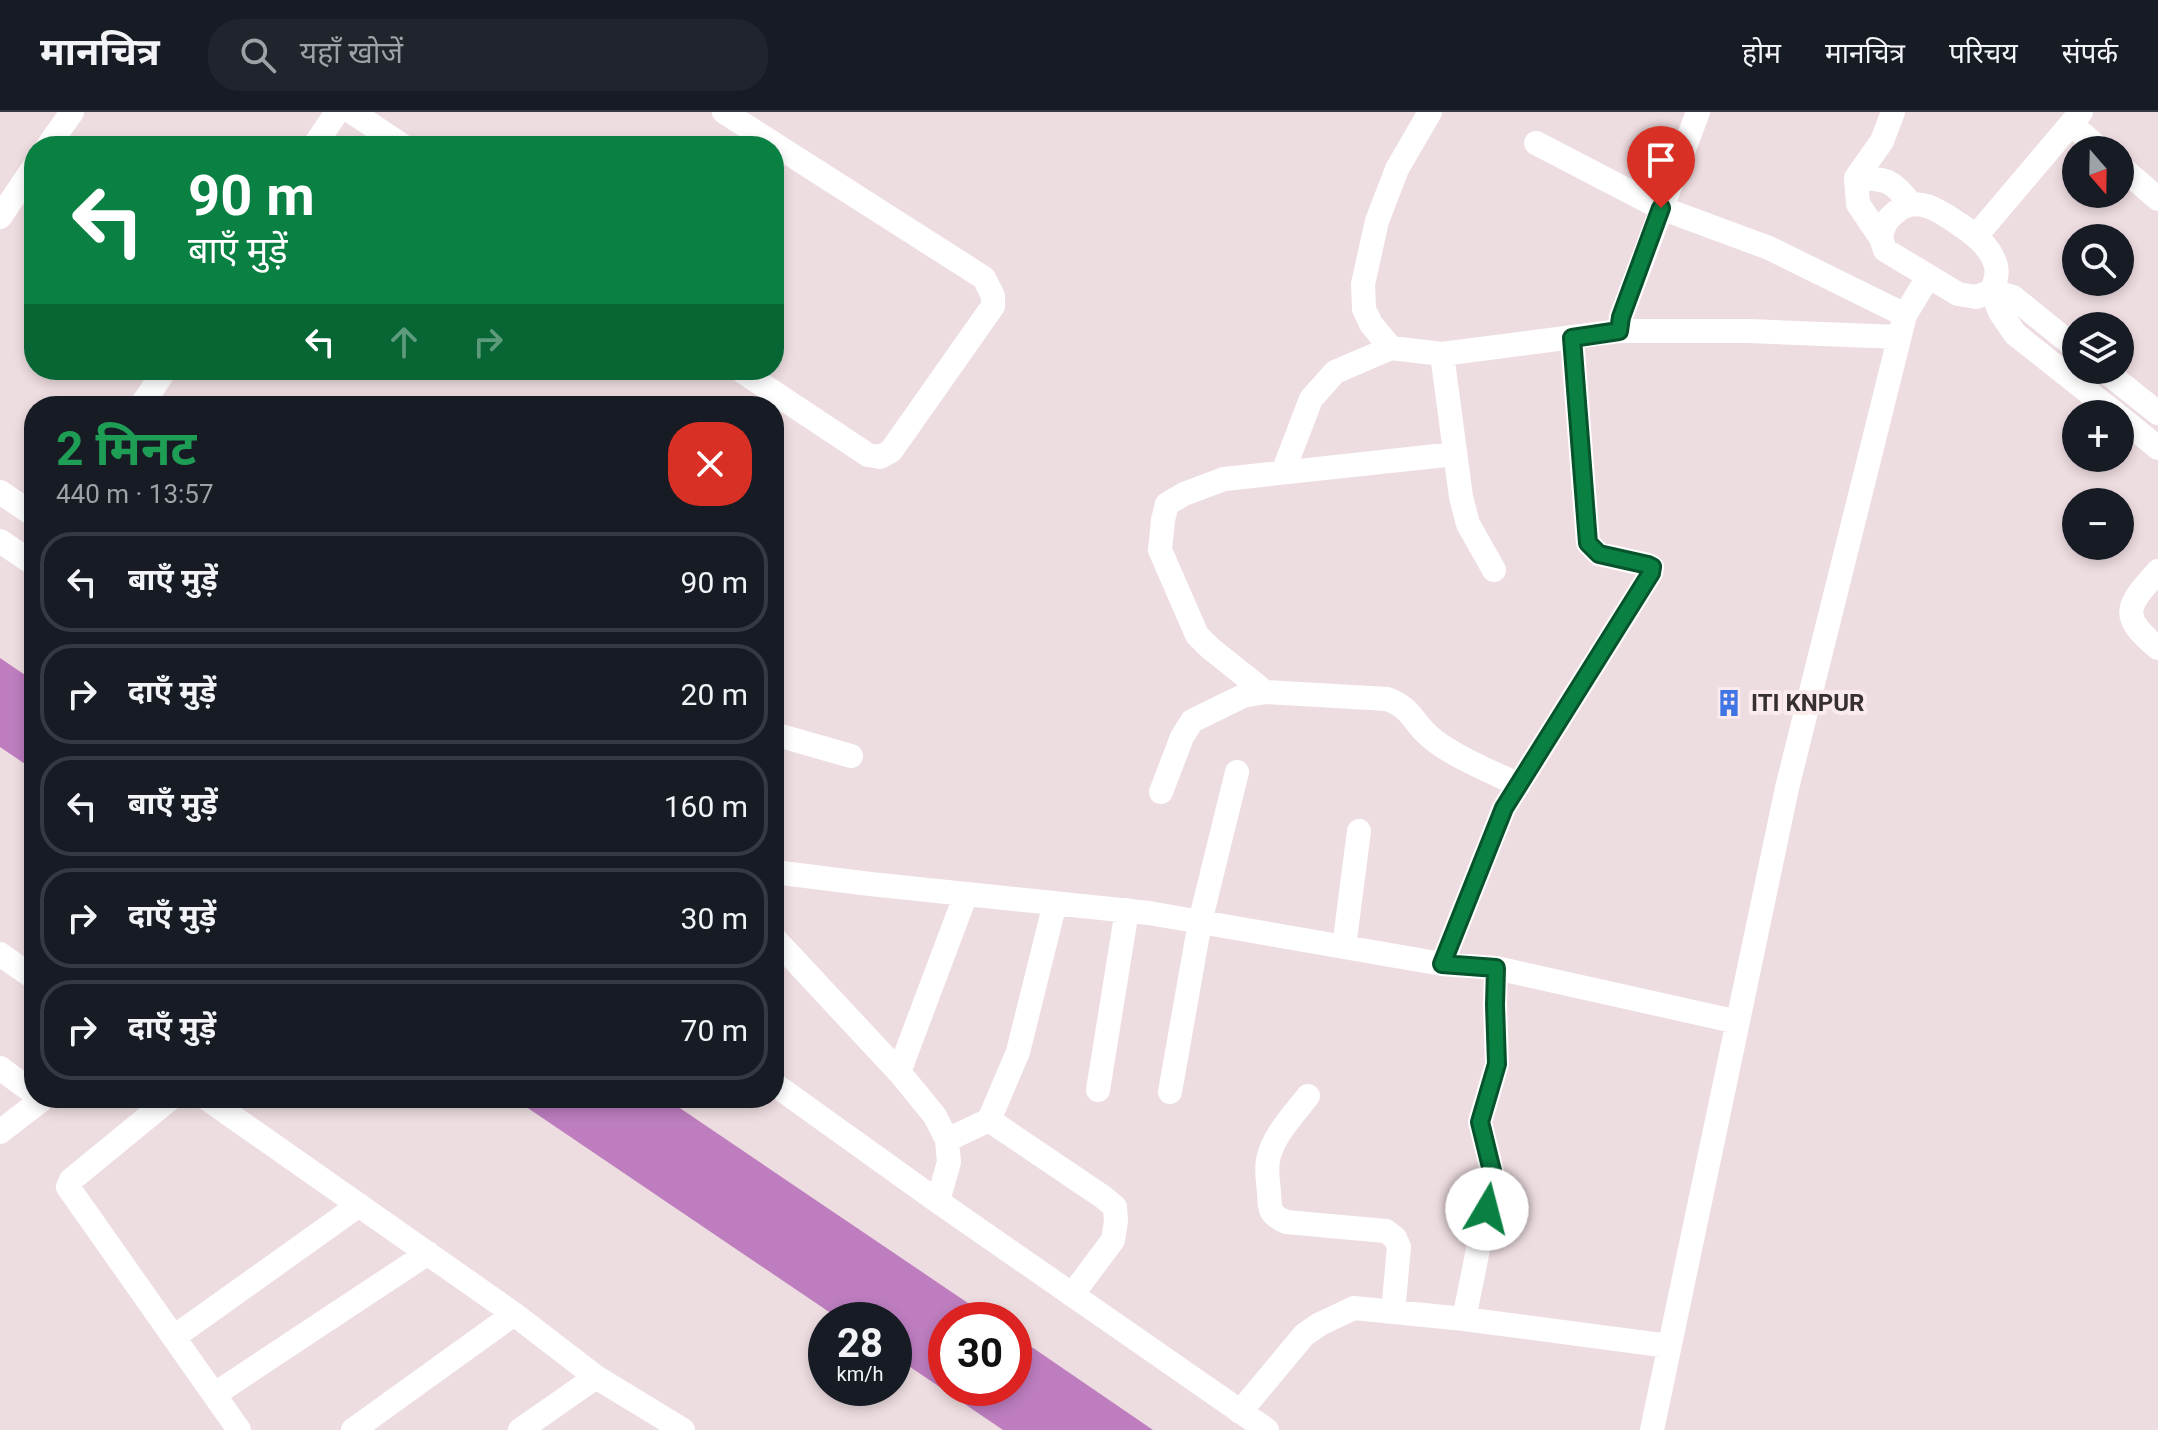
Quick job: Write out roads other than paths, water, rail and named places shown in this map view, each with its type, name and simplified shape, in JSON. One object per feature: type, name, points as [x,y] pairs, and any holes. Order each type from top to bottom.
[{"type":"street","points":[[55,136],[72,112]]},
{"type":"street","points":[[321,136],[337,112]]},
{"type":"street","points":[[352,112],[388,136]]},
{"type":"street","points":[[724,112],[762,136]]},
{"type":"street","points":[[1391,348],[1371,324],[1364,309],[1363,284],[1377,221],[1397,169],[1430,112]]},
{"type":"street","points":[[1619,331],[1621,317],[1698,112]]},
{"type":"street","points":[[1893,112],[1882,141],[1856,178],[1858,204],[1881,238],[1885,250],[1958,294],[1976,297],[1992,291],[2013,297],[2062,337]]},
{"type":"street","points":[[1976,236],[2076,118],[2090,136]]},
{"type":"street","points":[[1536,143],[1661,208],[1769,248],[1902,326]]},
{"type":"street","points":[[784,150],[984,278],[993,296],[993,306],[891,451],[880,457],[868,455],[784,399]]},
{"type":"street","points":[[1856,178],[1884,179],[1899,188],[1911,204]]},
{"type":"street","points":[[2134,178],[2158,199]]},
{"type":"street","points":[[0,217],[24,182]]},
{"type":"street","points":[[1881,238],[1887,220],[1900,208],[1911,204],[1932,207],[1976,236],[1991,254],[1997,278],[1992,291],[2000,312],[2015,334],[2098,400]]},
{"type":"street","points":[[1652,1430],[1787,788],[1902,326],[1928,277]]},
{"type":"street","points":[[1283,472],[1311,399],[1335,372],[1391,348],[1442,354],[1619,331],[1902,326]]},
{"type":"street","points":[[1442,964],[1504,808],[1651,573],[1652,567],[1648,565],[1599,554],[1588,543],[1572,338]]},
{"type":"street","points":[[1442,354],[1461,497],[1468,524],[1494,570]]},
{"type":"street","points":[[755,380],[779,396]]},
{"type":"street","points":[[2122,384],[2158,413]]},
{"type":"street","points":[[2134,429],[2158,448]]},
{"type":"street","points":[[1265,692],[1197,635],[1160,550],[1167,504],[1224,479],[1455,454]]},
{"type":"street","points":[[0,492],[24,508]]},
{"type":"street","points":[[0,541],[24,557]]},
{"type":"street","points":[[2158,571],[2135,597],[2130,611],[2141,634],[2158,648]]},
{"type":"street","points":[[1161,792],[1182,737],[1192,721],[1243,696],[1265,692],[1387,699],[1409,711],[1429,736],[1453,752],[1519,785]]},
{"type":"street","points":[[784,737],[851,756]]},
{"type":"street","points":[[1170,1092],[1200,922],[1237,772]]},
{"type":"street","points":[[1344,947],[1359,831]]},
{"type":"street","points":[[784,873],[1127,910],[1442,964],[1496,968],[1738,1022]]},
{"type":"street","points":[[899,1072],[966,894]]},
{"type":"street","points":[[947,1140],[989,1120],[1018,1052],[1055,903]]},
{"type":"street","points":[[1098,1090],[1127,910]]},
{"type":"street","points":[[784,949],[899,1072],[935,1116],[947,1140],[949,1162],[938,1201]]},
{"type":"street","points":[[0,954],[24,971]]},
{"type":"street","points":[[1464,1319],[1493,1175],[1480,1122],[1497,1064],[1496,968]]},
{"type":"street","points":[[0,1068],[24,1085]]},
{"type":"street","points":[[784,1091],[1267,1430]]},
{"type":"street","points":[[1308,1096],[1278,1137],[1268,1159],[1271,1211],[1275,1217],[1286,1222],[1386,1231],[1395,1238],[1399,1247],[1393,1312]]},
{"type":"street","points":[[0,1132],[27,1108]]},
{"type":"street","points":[[159,1108],[71,1180],[68,1187],[239,1430]]},
{"type":"street","points":[[220,1108],[514,1314],[596,1377],[675,1428]]},
{"type":"street","points":[[989,1120],[1115,1207],[1113,1240],[1072,1295]]},
{"type":"street","points":[[174,1337],[359,1205]]},
{"type":"street","points":[[215,1394],[428,1253]]},
{"type":"street","points":[[1240,1412],[1304,1335],[1354,1308],[1669,1346]]},
{"type":"street","points":[[353,1430],[381,1423],[514,1314]]},
{"type":"street","points":[[520,1430],[596,1377]]},
{"type":"place","name":"ITI KNPUR","points":[[1729,703]]}]
